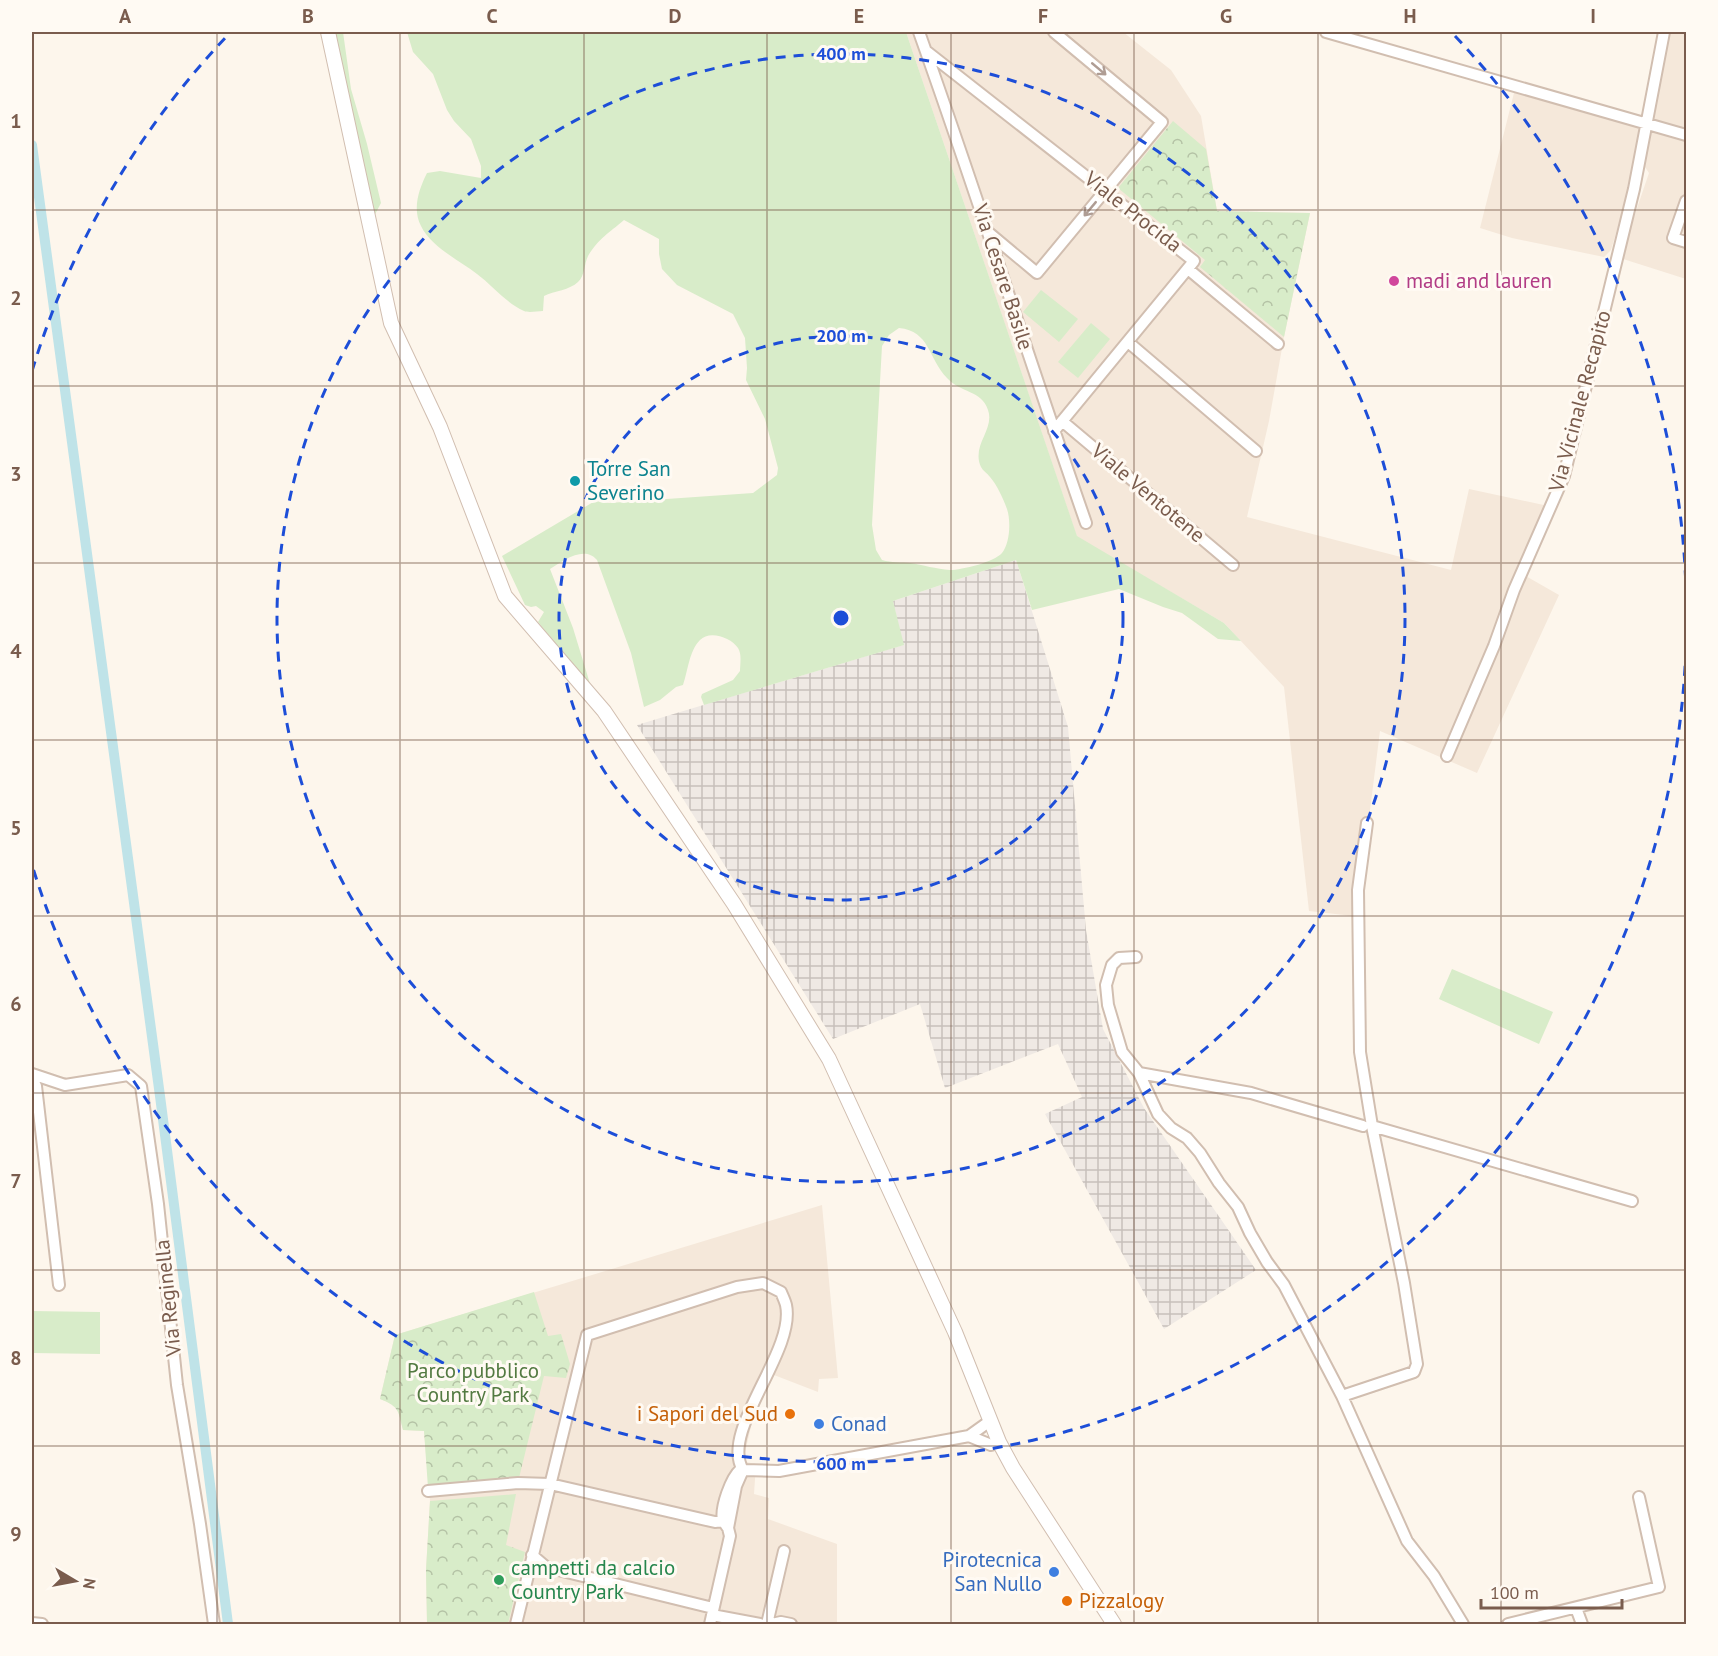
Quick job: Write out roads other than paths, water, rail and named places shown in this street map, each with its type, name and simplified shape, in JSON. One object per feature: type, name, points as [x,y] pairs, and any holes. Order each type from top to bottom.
[{"type":"street","points":[[328,32],[391,323],[440,427],[505,596],[604,711],[734,904],[829,1059],[955,1332],[999,1442],[1013,1468],[1114,1624]]},
{"type":"street","name":"Via Cesare Basile","points":[[919,32],[1086,523]]},
{"type":"street","points":[[989,233],[1037,273],[1162,122],[1054,32]]},
{"type":"street","points":[[1326,32],[1686,135]]},
{"type":"street","name":"Via Vicinale Recapito","points":[[1447,756],[1494,646],[1514,590],[1564,476],[1635,189],[1664,32]]},
{"type":"street","name":"Viale Procida","points":[[926,51],[1194,261],[1054,431]]},
{"type":"street","points":[[1686,201],[1673,238],[1686,242]]},
{"type":"street","points":[[1188,269],[1278,344]]},
{"type":"street","points":[[1128,342],[1257,451]]},
{"type":"street","name":"Viale Ventotene","points":[[1062,421],[1233,565]]},
{"type":"street","points":[[1342,1396],[1414,1372],[1417,1364],[1404,1283],[1367,1126],[1360,1052],[1358,903],[1367,823]]},
{"type":"street","points":[[1136,957],[1119,958],[1112,965],[1106,985],[1108,1005],[1122,1052],[1139,1073],[1158,1114],[1171,1128],[1187,1138],[1200,1153],[1238,1207],[1267,1262],[1284,1285],[1342,1396],[1407,1541],[1434,1576],[1463,1624]]},
{"type":"street","points":[[1139,1073],[1251,1093],[1632,1201]]},
{"type":"street","name":"Via Reginella","points":[[32,1076],[64,1085],[128,1075],[141,1086],[158,1204],[177,1385],[214,1624]]},
{"type":"street","points":[[32,1076],[36,1086],[59,1285]]},
{"type":"street","points":[[516,1624],[587,1335],[737,1287],[763,1283],[781,1292],[787,1307],[785,1328],[772,1365],[746,1419],[738,1452],[738,1462],[743,1470]]},
{"type":"street","points":[[743,1470],[779,1471],[969,1436],[990,1421]]},
{"type":"street","points":[[969,1436],[991,1445],[999,1442]]},
{"type":"street","points":[[712,1616],[730,1536],[725,1524],[743,1470]]},
{"type":"street","points":[[428,1491],[518,1483],[550,1484],[725,1524]]},
{"type":"street","points":[[1508,1624],[1659,1587],[1639,1497]]},
{"type":"street","points":[[767,1624],[784,1551]]},
{"type":"street","points":[[532,1555],[546,1567],[712,1616],[760,1624]]},
{"type":"street","points":[[1576,1608],[1582,1624]]},
{"type":"street","points":[[772,1624],[781,1622],[791,1624]]},
{"type":"street","points":[[32,1623],[42,1624]]},
{"type":"waterway","points":[[32,145],[160,1096],[228,1624]]},
{"type":"place","name":"madi and lauren","points":[[1394,281]]},
{"type":"place","name":"Torre San Severino","points":[[575,481]]},
{"type":"place","name":"i Sapori del Sud","points":[[790,1414]]},
{"type":"place","name":"Conad","points":[[819,1424]]},
{"type":"place","name":"Pirotecnica San Nullo","points":[[1054,1572]]},
{"type":"place","name":"campetti da calcio Country Park","points":[[499,1580]]},
{"type":"place","name":"Pizzalogy","points":[[1067,1601]]},
{"type":"park label","name":"Parco pubblico Country Park","points":[[473,1383]]}]
